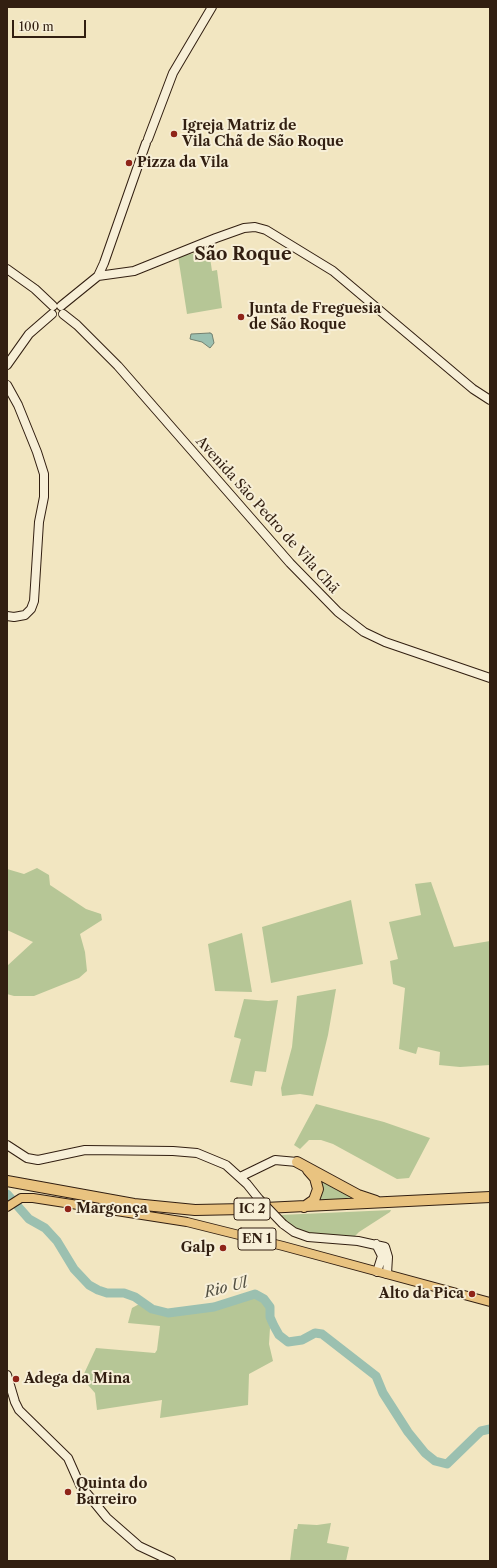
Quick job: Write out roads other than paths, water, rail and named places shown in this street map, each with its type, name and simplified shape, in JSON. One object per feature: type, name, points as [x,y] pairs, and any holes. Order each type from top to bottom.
[{"type":"highway","points":[[297,1162],[358,1195],[381,1203]]},
{"type":"highway","points":[[297,1162],[310,1172],[318,1184],[317,1194],[314,1200],[304,1207]]},
{"type":"highway","name":"IC 2","points":[[11,1184],[134,1204],[175,1209],[221,1210],[304,1207],[490,1197]]},
{"type":"highway","name":"IC 2","points":[[11,1184],[134,1207],[191,1213],[252,1213],[490,1201]]},
{"type":"main road","name":"EN 1","points":[[7,1206],[19,1199],[33,1198],[187,1222],[284,1246],[490,1302]]},
{"type":"street","points":[[7,365],[29,334],[98,276],[173,73],[212,7]]},
{"type":"street","points":[[98,276],[134,271],[244,228],[255,227],[266,230],[333,271],[473,389],[490,400]]},
{"type":"street","points":[[104,263],[110,274]]},
{"type":"street","name":"Avenida São Pedro de Vila Chã","points":[[7,269],[36,289],[82,330],[118,366],[285,557],[338,612],[364,632],[385,642],[490,678]]},
{"type":"street","points":[[7,385],[18,405],[37,452],[44,474],[44,497],[38,522],[34,600],[31,609],[25,615],[14,617],[7,616]]},
{"type":"street","points":[[7,1145],[27,1158],[38,1160],[85,1150],[197,1153],[220,1161],[240,1177],[283,1224],[294,1232],[308,1237],[376,1244],[385,1247],[387,1252],[386,1274]]},
{"type":"street","points":[[240,1177],[275,1160],[297,1162]]},
{"type":"street","points":[[247,1184],[256,1169]]},
{"type":"street","points":[[376,1244],[382,1256],[377,1272]]},
{"type":"street","points":[[7,1375],[19,1410],[68,1458],[80,1485],[107,1518],[139,1546],[171,1561]]},
{"type":"waterway","name":"Rio Ul","points":[[7,1194],[29,1219],[45,1228],[57,1241],[74,1269],[89,1285],[98,1290],[107,1293],[124,1293],[135,1297],[152,1309],[168,1313],[214,1307],[255,1294],[264,1299],[270,1307],[270,1317],[274,1326],[279,1335],[288,1342],[302,1340],[315,1333],[322,1334],[376,1376],[383,1393],[408,1432],[425,1453],[435,1461],[447,1464],[481,1431],[490,1429]]},
{"type":"place","name":"Igreja Matriz de Vila Chã de São Roque","points":[[174,134]]},
{"type":"place","name":"Pizza da Vila","points":[[129,163]]},
{"type":"place","name":"Junta de Freguesia de São Roque","points":[[241,317]]},
{"type":"place","name":"Margonça","points":[[68,1209]]},
{"type":"place","name":"Galp","points":[[223,1248]]},
{"type":"place","name":"Alto da Pica","points":[[472,1294]]},
{"type":"place","name":"Adega da Mina","points":[[16,1379]]},
{"type":"place","name":"Quinta do Barreiro","points":[[68,1492]]},
{"type":"district","name":"São Roque","points":[[243,255]]}]
